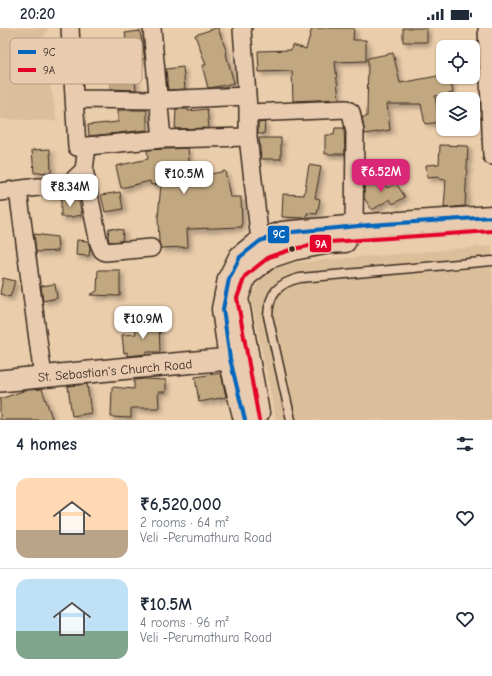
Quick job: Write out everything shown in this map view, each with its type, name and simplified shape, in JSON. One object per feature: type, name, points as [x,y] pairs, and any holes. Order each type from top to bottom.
[{"type":"main road","points":[[245,420],[230,359],[223,308],[229,279],[240,257],[260,240],[282,233],[354,226],[492,217]]},
{"type":"main road","points":[[259,420],[237,298],[245,276],[269,257],[293,249],[330,242],[492,231]]},
{"type":"street","points":[[70,28],[71,38]]},
{"type":"street","points":[[152,28],[162,139]]},
{"type":"street","points":[[243,28],[248,137],[260,240]]},
{"type":"street","points":[[487,28],[492,156]]},
{"type":"street","points":[[73,84],[77,147]]},
{"type":"street","points":[[74,100],[158,100],[247,96]]},
{"type":"street","points":[[248,113],[346,109],[351,112],[355,132],[354,226]]},
{"type":"street","points":[[77,147],[162,139],[248,137]]},
{"type":"street","points":[[77,147],[87,146],[84,170],[99,243],[102,250],[105,252],[151,248]]},
{"type":"street","points":[[0,192],[38,187],[66,187],[84,170]]},
{"type":"street","points":[[18,190],[43,377]]},
{"type":"street","name":"St. Sebastian's Church Road","points":[[0,381],[230,359]]},
{"type":"lane","points":[[292,420],[268,316],[268,304],[270,299],[283,284],[300,278],[492,261]]},
{"type":"shaded area","points":[[0,28],[48,28],[43,38],[10,38],[10,84],[50,84],[57,121],[0,119]]},
{"type":"shaded area","points":[[492,246],[492,420],[276,420],[251,298],[262,274],[276,264]]},
{"type":"building","points":[[218,28],[227,53],[226,54],[234,83],[208,88],[202,65],[206,65],[195,35]]},
{"type":"building","points":[[312,28],[354,28],[353,40],[366,40],[366,61],[335,62],[339,99],[293,101],[292,71],[259,72],[258,51],[291,50],[292,45],[306,49]]},
{"type":"building","points":[[403,28],[427,28],[427,42],[403,42]]},
{"type":"building","points":[[140,31],[141,38],[126,38],[125,33]]},
{"type":"building","points":[[142,42],[145,59],[142,60]]},
{"type":"building","points":[[393,53],[400,83],[436,76],[436,84],[451,84],[453,92],[436,92],[436,123],[425,124],[421,104],[387,104],[390,130],[365,134],[362,117],[367,117],[368,58]]},
{"type":"building","points":[[183,67],[185,89],[168,90],[166,69]]},
{"type":"building","points":[[109,84],[135,84],[136,90],[110,89]]},
{"type":"building","points":[[176,109],[188,109],[188,111],[207,109],[209,128],[175,129]]},
{"type":"building","points":[[118,110],[147,110],[147,130],[89,136],[88,125],[118,122]]},
{"type":"building","points":[[265,122],[264,134],[258,134],[258,123]]},
{"type":"building","points":[[335,128],[344,128],[345,154],[325,154],[325,135],[334,135]]},
{"type":"building","points":[[259,138],[281,138],[281,159],[261,159]]},
{"type":"building","points":[[440,145],[468,146],[465,206],[444,208],[446,180],[439,179],[439,177],[427,178],[426,165],[439,164]]},
{"type":"building","points":[[188,148],[190,171],[207,171],[207,175],[225,171],[230,197],[241,197],[242,227],[187,229],[188,247],[161,248],[159,242],[158,218],[161,184],[151,185],[150,181],[121,188],[116,166],[148,159],[147,150]]},
{"type":"building","points":[[50,149],[51,172],[34,173],[32,150]]},
{"type":"building","points":[[309,165],[321,167],[315,198],[320,199],[317,214],[307,213],[307,218],[282,217],[283,194],[304,195]]},
{"type":"building","points":[[379,174],[387,188],[396,183],[405,197],[393,204],[390,199],[372,210],[364,198],[364,183]]},
{"type":"building","points":[[120,192],[123,209],[105,212],[101,195]]},
{"type":"building","points":[[61,198],[79,201],[82,215],[61,217]]},
{"type":"building","points":[[109,228],[123,230],[122,241],[109,242]]},
{"type":"building","points":[[34,234],[57,237],[58,251],[36,252]]},
{"type":"building","points":[[77,240],[88,241],[90,248],[89,256],[76,255]]},
{"type":"building","points":[[98,270],[120,270],[120,296],[90,295],[97,291]]},
{"type":"building","points":[[3,278],[15,281],[10,297],[0,294]]},
{"type":"building","points":[[55,284],[57,298],[43,301],[41,286]]},
{"type":"building","points":[[159,322],[160,352],[146,352],[146,354],[127,356],[127,352],[124,353],[122,335],[136,334],[135,324]]},
{"type":"building","points":[[221,373],[226,397],[199,402],[195,377]]},
{"type":"building","points":[[134,380],[166,380],[166,392],[158,392],[159,408],[131,408],[131,418],[111,417],[112,387],[134,389]]},
{"type":"building","points":[[87,384],[91,413],[72,416],[68,386]]},
{"type":"building","points":[[42,389],[52,418],[46,420],[0,420],[0,399],[26,390]]},
{"type":"transit line","name":"9C","points":[[245,420],[230,359],[223,309],[229,279],[240,257],[260,241],[282,233],[369,225],[492,217]]},
{"type":"transit line","name":"9A","points":[[259,420],[237,298],[245,276],[269,257],[293,249],[330,242],[492,231]]}]
